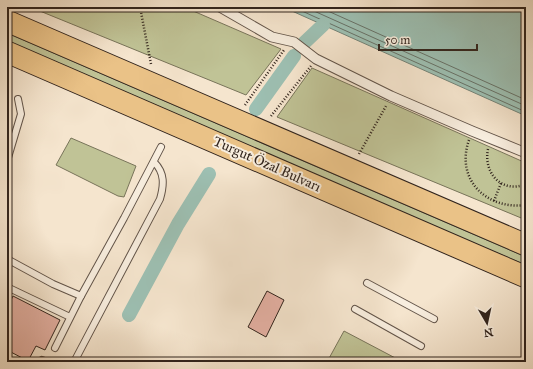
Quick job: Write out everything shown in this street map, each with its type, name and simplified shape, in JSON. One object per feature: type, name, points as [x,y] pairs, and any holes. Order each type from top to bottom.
[{"type":"highway","name":"Turgut Özal Bulvarı","points":[[7,21],[526,245]]},
{"type":"highway","name":"Turgut Özal Bulvarı","points":[[7,52],[526,277]]},
{"type":"street","points":[[220,7],[272,37],[294,42],[316,59],[391,96],[472,132],[526,153]]},
{"type":"lane","points":[[7,161],[21,114],[18,99]]},
{"type":"lane","points":[[55,348],[81,296],[161,147]]},
{"type":"lane","points":[[74,362],[160,199],[164,182],[161,170],[154,162]]},
{"type":"lane","points":[[7,260],[53,284],[81,296]]},
{"type":"lane","points":[[367,283],[434,319]]},
{"type":"lane","points":[[7,287],[70,317]]},
{"type":"lane","points":[[355,310],[422,346]]},
{"type":"path","points":[[140,7],[152,64]]},
{"type":"path","points":[[245,105],[290,42]]},
{"type":"path","points":[[271,116],[316,59]]},
{"type":"path","points":[[359,154],[391,96]]},
{"type":"path","points":[[472,132],[466,155],[466,164],[473,184],[494,201],[506,205],[526,204]]},
{"type":"path","points":[[491,139],[486,156],[492,176],[501,183],[510,186],[517,187],[526,184]]},
{"type":"path","points":[[494,201],[501,183]]},
{"type":"shaded area","points":[[30,7],[184,7],[281,49],[246,95]]},
{"type":"shaded area","points":[[7,33],[526,257],[526,265],[318,178],[197,123],[7,41]]},
{"type":"shaded area","points":[[312,68],[526,163],[526,220],[277,117]]},
{"type":"shaded area","points":[[71,138],[136,166],[124,197],[118,196],[56,165]]},
{"type":"shaded area","points":[[344,331],[401,361],[327,362]]},
{"type":"water","points":[[283,7],[526,7],[526,116]]},
{"type":"building","points":[[267,291],[284,300],[266,337],[248,327]]},
{"type":"building","points":[[13,296],[60,320],[45,350],[36,346],[28,361],[7,350],[7,308]]},
{"type":"waterway","points":[[304,43],[323,25]]},
{"type":"waterway","points":[[256,109],[294,56]]},
{"type":"waterway","points":[[129,315],[178,224],[209,174]]}]
